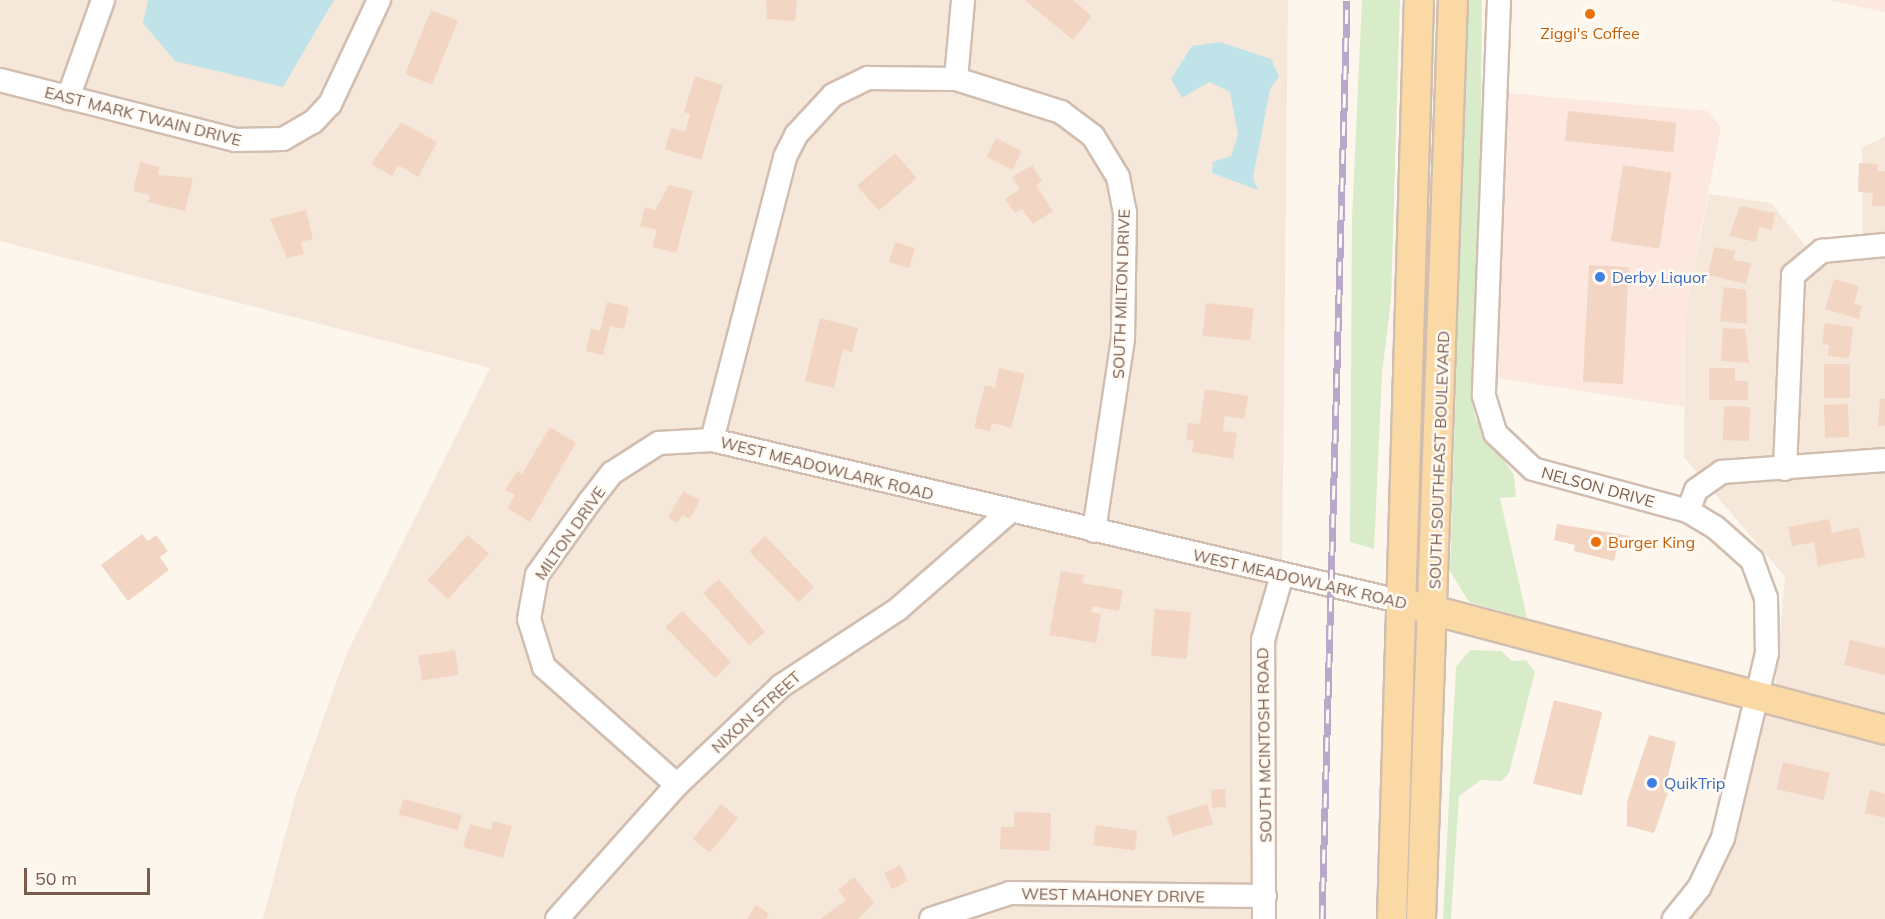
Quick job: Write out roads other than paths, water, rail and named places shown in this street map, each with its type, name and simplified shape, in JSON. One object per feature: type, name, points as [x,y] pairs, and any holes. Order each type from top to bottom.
[{"type":"main road","name":"SOUTH SOUTHEAST BOULEVARD","points":[[1392,919],[1419,0]]},
{"type":"main road","name":"SOUTH SOUTHEAST BOULEVARD","points":[[1420,919],[1434,610],[1453,0]]},
{"type":"main road","name":"WEST MEADOWLARK ROAD","points":[[1403,602],[1757,698],[1885,730]]},
{"type":"street","points":[[68,98],[103,0]]},
{"type":"street","name":"EAST MARK TWAIN DRIVE","points":[[0,80],[247,142],[288,137],[330,104],[379,0]]},
{"type":"street","points":[[956,79],[963,0]]},
{"type":"street","name":"NELSON DRIVE","points":[[1499,0],[1484,376],[1487,414],[1501,443],[1533,469],[1689,511],[1729,537],[1759,572],[1769,633],[1757,698],[1723,838],[1699,888],[1674,919]]},
{"type":"street","name":"SOUTH MILTON DRIVE","points":[[712,440],[785,157],[796,135],[833,95],[862,80],[899,74],[956,79],[1061,112],[1093,136],[1118,177],[1125,212],[1123,339],[1094,531]]},
{"type":"street","points":[[1785,469],[1793,275],[1822,251],[1885,245]]},
{"type":"street","name":"WEST MEADOWLARK ROAD","points":[[712,440],[1009,512],[1403,602]]},
{"type":"street","name":"MILTON DRIVE","points":[[677,785],[544,667],[531,636],[529,602],[537,575],[612,473],[659,442],[712,440]]},
{"type":"street","points":[[1689,511],[1696,490],[1711,477],[1885,460]]},
{"type":"street","name":"NIXON STREET","points":[[556,919],[677,785],[781,686],[898,609],[1009,512]]},
{"type":"street","name":"SOUTH MCINTOSH ROAD","points":[[1264,919],[1263,640],[1282,575]]},
{"type":"street","name":"WEST MAHONEY DRIVE","points":[[931,919],[1010,893],[1264,896]]},
{"type":"water","points":[[148,0],[334,0],[283,87],[175,61],[143,23]]},
{"type":"water","points":[[1220,42],[1271,59],[1279,76],[1270,89],[1253,178],[1258,190],[1212,173],[1213,162],[1231,156],[1238,135],[1230,92],[1209,82],[1182,98],[1171,79],[1192,46]]},
{"type":"railway","points":[[1322,919],[1347,0]]},
{"type":"place","name":"Ziggi's Coffee","points":[[1590,14]]},
{"type":"place","name":"Derby Liquor","points":[[1600,277]]},
{"type":"place","name":"Burger King","points":[[1596,542]]},
{"type":"place","name":"QuikTrip","points":[[1652,783]]}]
